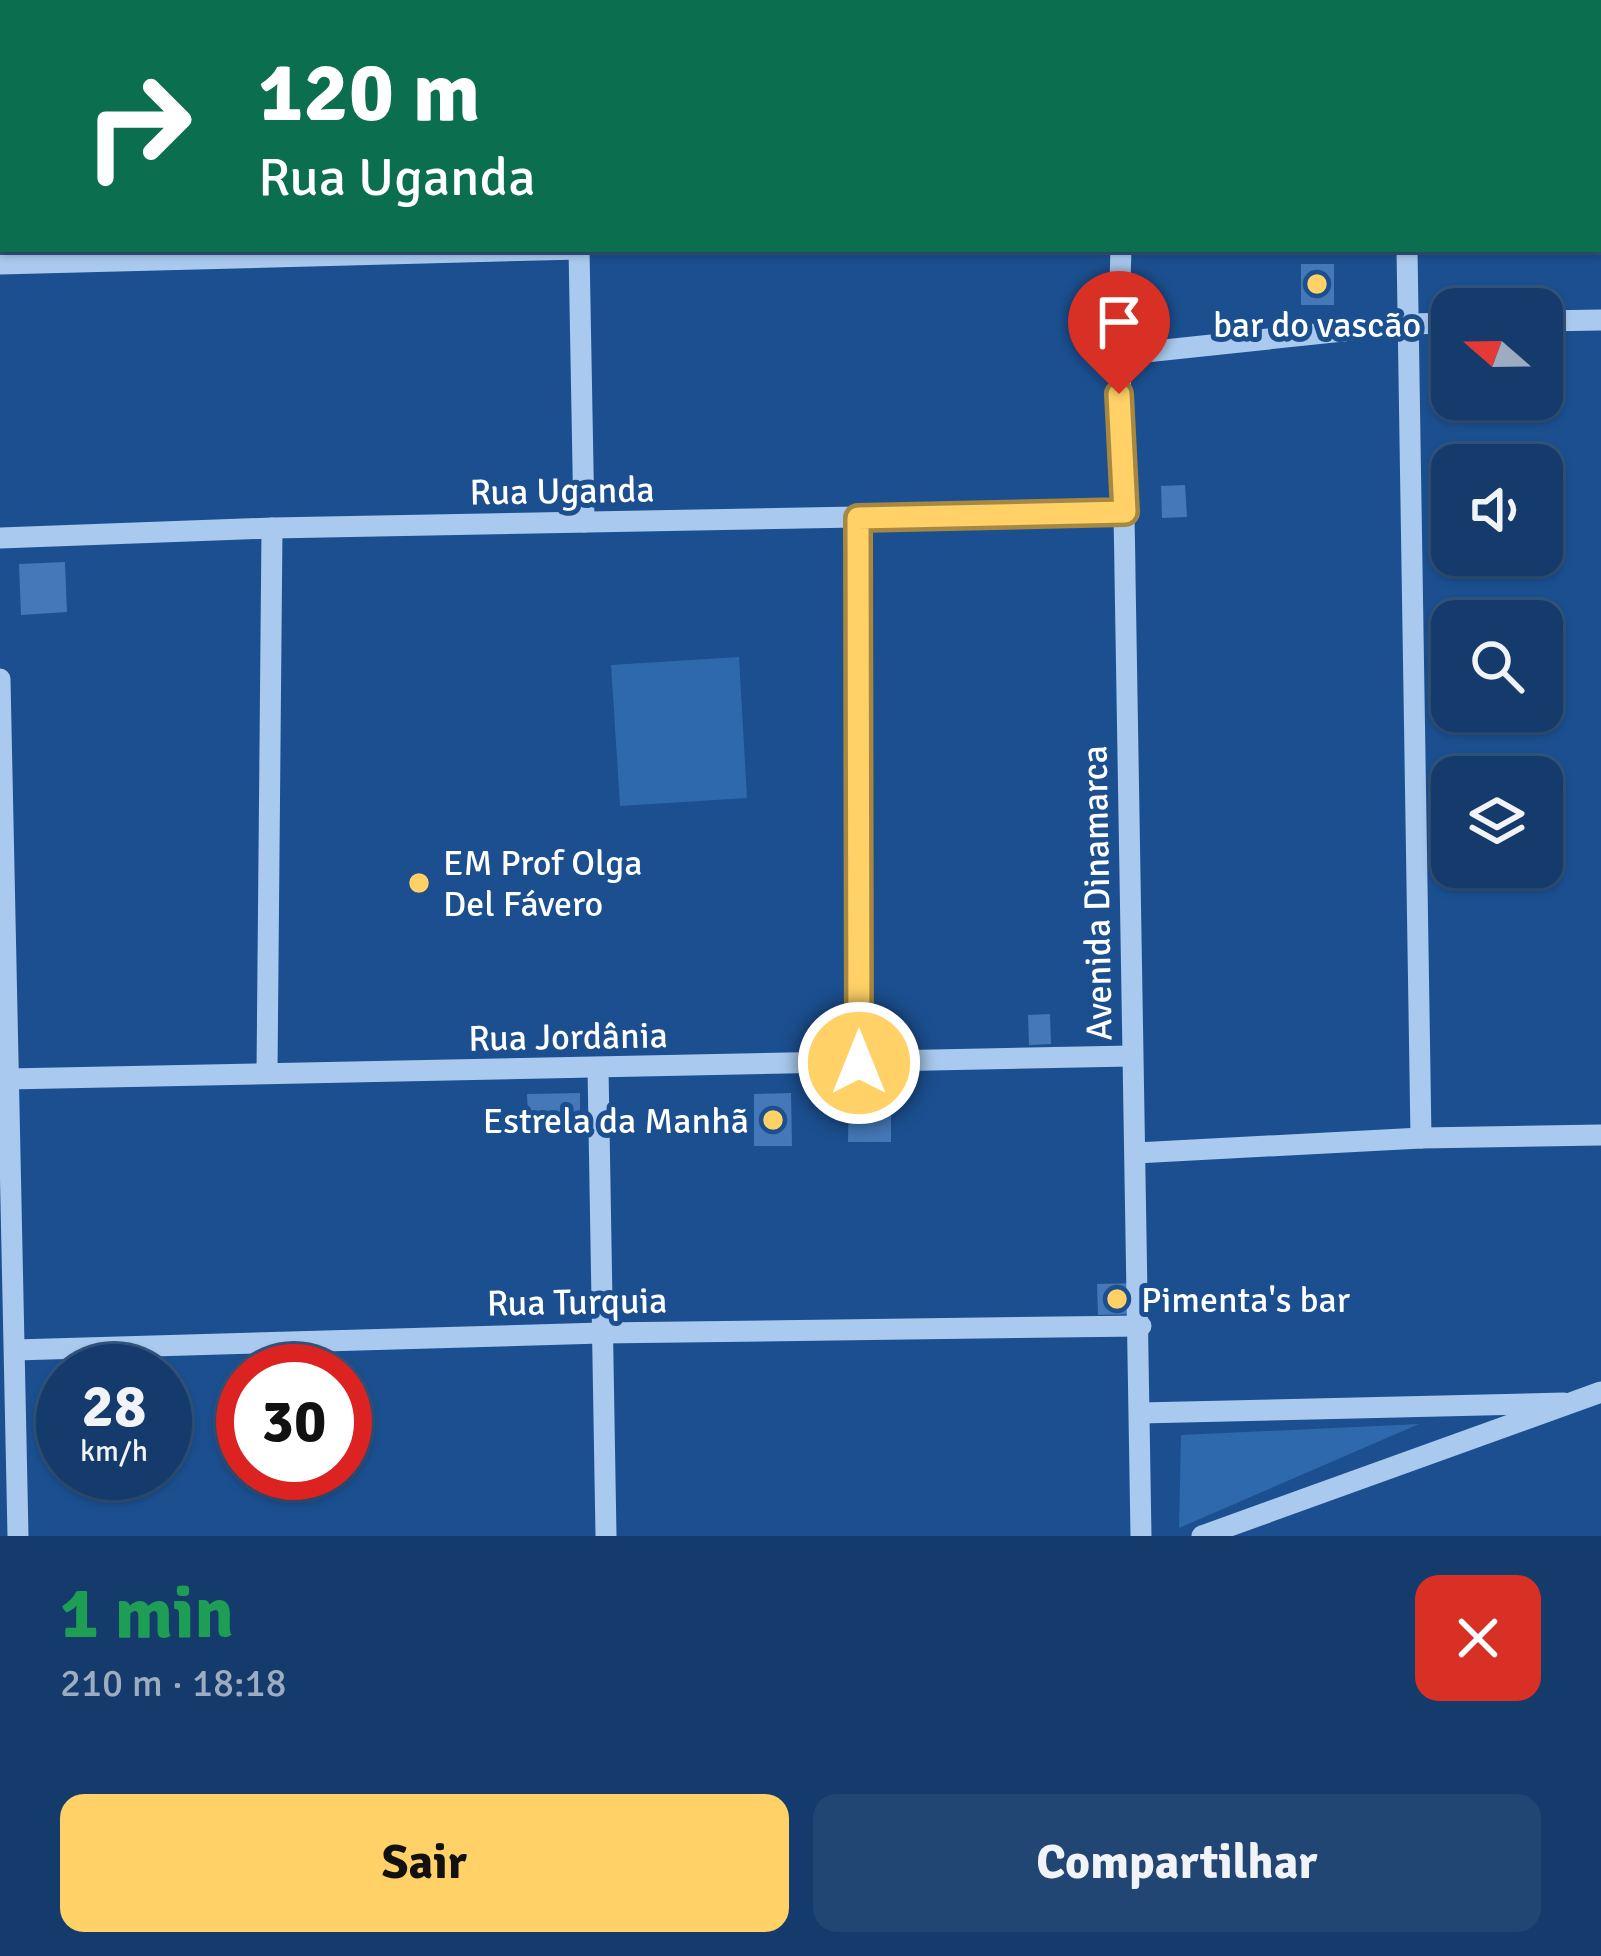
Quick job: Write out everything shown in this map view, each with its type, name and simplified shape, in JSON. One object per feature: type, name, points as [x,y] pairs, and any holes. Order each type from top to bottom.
[{"type":"street","points":[[0,264],[464,252]]},
{"type":"street","points":[[580,252],[584,522]]},
{"type":"street","name":"Avenida Dinamarca","points":[[1121,252],[1118,355],[1125,512],[1131,1056],[1141,1326],[1141,1536]]},
{"type":"street","points":[[1407,252],[1421,1138]]},
{"type":"street","points":[[1563,321],[1601,320]]},
{"type":"street","points":[[1118,355],[1431,324]]},
{"type":"street","name":"Rua Uganda","points":[[0,538],[272,528],[1125,512]]},
{"type":"street","points":[[858,518],[859,1063]]},
{"type":"street","points":[[267,1073],[272,528]]},
{"type":"street","points":[[0,679],[5,1257],[15,1350],[18,1536]]},
{"type":"street","name":"Rua Jordânia","points":[[7,1079],[1131,1056]]},
{"type":"street","points":[[598,1068],[606,1536]]},
{"type":"street","points":[[1136,1153],[1421,1138],[1601,1135]]},
{"type":"street","name":"Rua Turquia","points":[[15,1350],[601,1333],[1141,1326]]},
{"type":"street","points":[[1202,1536],[1601,1392]]},
{"type":"street","points":[[1140,1413],[1564,1403]]},
{"type":"shaded area","points":[[739,657],[747,798],[620,806],[611,665]]},
{"type":"shaded area","points":[[1419,1424],[1179,1528],[1181,1435]]},
{"type":"building","name":"bar do vascão","points":[[1301,264],[1334,264],[1334,305],[1301,305]]},
{"type":"building","points":[[1185,485],[1187,517],[1162,518],[1161,486]]},
{"type":"building","points":[[65,562],[67,612],[21,615],[19,564]]},
{"type":"building","points":[[1050,1014],[1051,1044],[1029,1045],[1028,1015]]},
{"type":"building","points":[[849,1090],[891,1091],[891,1142],[848,1142]]},
{"type":"building","points":[[580,1093],[580,1116],[528,1117],[527,1094]]},
{"type":"building","name":"Estrela da Manhã","points":[[791,1093],[792,1146],[754,1146],[754,1094]]},
{"type":"building","name":"Pimenta's bar","points":[[1137,1283],[1137,1314],[1098,1315],[1097,1284]]},
{"type":"place","name":"bar do vascão","points":[[1317,284]]},
{"type":"place","name":"EM Prof Olga Del Fávero","points":[[419,883]]},
{"type":"place","name":"Estrela da Manhã","points":[[773,1120]]},
{"type":"place","name":"Pimenta's bar","points":[[1117,1299]]},
{"type":"route","points":[[859,1063],[858,518],[1125,512],[1119,394]]}]
